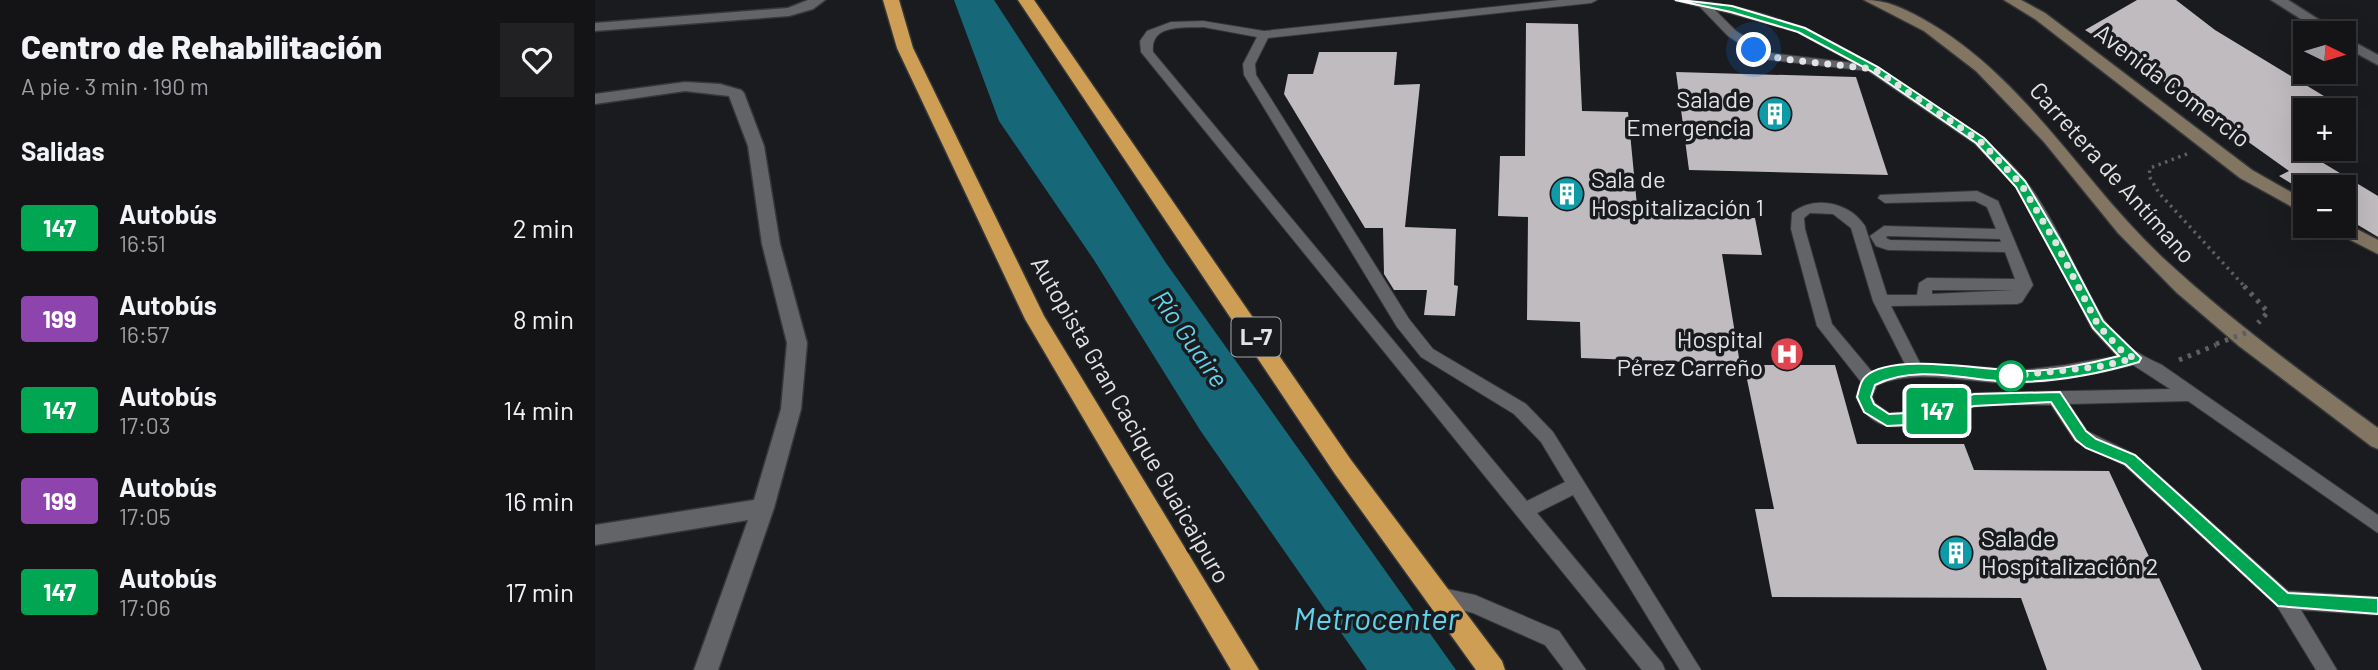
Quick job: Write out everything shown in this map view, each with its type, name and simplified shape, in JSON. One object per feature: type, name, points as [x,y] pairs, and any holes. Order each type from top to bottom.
[{"type":"highway","name":"Autopista Gran Cacique Guaicaipuro","points":[[891,0],[905,48],[1035,319],[1246,670]]},
{"type":"highway","name":"L-7","points":[[1026,0],[1336,455],[1492,670]]},
{"type":"main road","name":"Carretera de Antímano","points":[[1871,0],[1944,36],[2024,109],[2123,229],[2181,285],[2275,365],[2378,440]]},
{"type":"main road","name":"Avenida Comercio","points":[[2011,0],[2040,16],[2246,174],[2293,201]]},
{"type":"main road","points":[[2356,236],[2378,248]]},
{"type":"street","points":[[595,27],[789,12],[818,0]]},
{"type":"street","points":[[2278,0],[2313,21]]},
{"type":"street","points":[[2356,48],[2378,61]]},
{"type":"street","points":[[595,99],[717,85],[736,93],[757,146],[771,244],[797,343],[791,410],[763,508],[706,670]]},
{"type":"street","points":[[595,535],[763,508]]},
{"type":"lane","points":[[1591,0],[1264,35],[1203,24],[1171,25],[1151,33],[1146,41],[1147,52],[1655,670]]},
{"type":"lane","points":[[1680,0],[1703,3],[1801,30],[1874,69],[1980,141],[2021,184],[2057,245],[2098,325],[2122,351],[2156,370],[2187,395],[2378,524]]},
{"type":"lane","points":[[1703,3],[1715,20],[1754,50],[1767,56],[1874,69]]},
{"type":"lane","points":[[1264,35],[1249,64],[1249,75],[1403,323],[1427,353],[1520,410],[1547,437],[1691,670]]},
{"type":"lane","points":[[1881,301],[1925,299],[1924,287],[1927,284],[2025,285],[1993,204],[1977,196],[1885,198]]},
{"type":"lane","points":[[1870,381],[1825,326],[1798,229],[1797,216],[1800,211],[1824,208],[1851,216],[1858,226],[1881,301],[1915,369]]},
{"type":"lane","points":[[1884,231],[2008,240],[1888,245],[1881,242],[1877,236],[1884,231]]},
{"type":"lane","points":[[2134,358],[2103,366],[2021,377],[1915,369],[1885,373],[1870,381],[1864,397],[1869,408],[1887,420],[1907,419],[1974,400],[2187,395]]},
{"type":"lane","points":[[2055,397],[2081,436],[2130,460],[2284,600],[2327,670]]},
{"type":"lane","points":[[1524,511],[1577,485]]},
{"type":"lane","points":[[1438,597],[1475,604],[1552,638],[1577,670]]},
{"type":"lane","points":[[2284,600],[2378,606]]},
{"type":"path","points":[[2211,147],[2150,168],[2148,176],[2159,193],[2267,312]]},
{"type":"path","points":[[2156,370],[2251,331]]},
{"type":"water","name":"Metrocenter","points":[[954,0],[994,0],[1166,263],[1456,670],[1367,670],[1200,430],[1094,260],[999,121]]},
{"type":"building","points":[[2137,0],[2176,0],[2215,30],[2293,77],[2293,84],[2304,84],[2327,98],[2293,98],[2293,161],[2320,161],[2343,175],[2293,175],[2293,185],[2279,176],[2289,171],[2142,66],[2085,30]]},
{"type":"building","name":"Sala de Hospitalización 1","points":[[1526,23],[1578,24],[1582,111],[1628,112],[1638,216],[1755,218],[1762,255],[1722,254],[1740,364],[1581,358],[1580,322],[1527,320],[1528,217],[1498,216],[1500,156],[1525,156]]},
{"type":"building","points":[[1319,52],[1397,52],[1394,85],[1420,84],[1405,227],[1456,229],[1454,285],[1458,286],[1455,316],[1424,315],[1427,290],[1394,290],[1384,274],[1383,228],[1365,228],[1284,94],[1288,74],[1313,74]]},
{"type":"building","name":"Sala de Emergencia","points":[[1676,72],[1856,77],[1888,175],[1689,170]]},
{"type":"building","points":[[2356,183],[2378,196],[2378,237],[2356,224]]},
{"type":"building","name":"Sala de Hospitalización 2","points":[[1744,365],[1835,365],[1857,444],[1964,444],[1974,470],[2109,471],[2202,670],[2047,670],[2021,598],[1772,597],[1755,509],[1774,509]]},
{"type":"bus line","name":"147","points":[[1680,0],[1732,9],[1801,30],[1874,69],[1980,141],[2021,184],[2057,245],[2098,325],[2122,351],[2134,358],[2103,366],[2021,377],[1915,369],[1885,373],[1870,381],[1864,397],[1869,408],[1887,420],[1907,419],[1974,400],[2055,397],[2081,436],[2130,460],[2284,600],[2378,606]]},
{"type":"place","name":"Sala de Emergencia","points":[[1775,114]]},
{"type":"place","name":"Sala de Hospitalización 1","points":[[1567,194]]},
{"type":"place","name":"Hospital Pérez Carreño","points":[[1787,354]]},
{"type":"place","name":"Sala de Hospitalización 2","points":[[1956,553]]},
{"type":"route","points":[[1754,50],[1767,56],[1791,60],[1874,69],[1980,141],[2021,184],[2057,245],[2098,325],[2122,351],[2134,358],[2103,366],[2011,376]]},
{"type":"water label","name":"Río Guaire","points":[[1190,339]]}]
